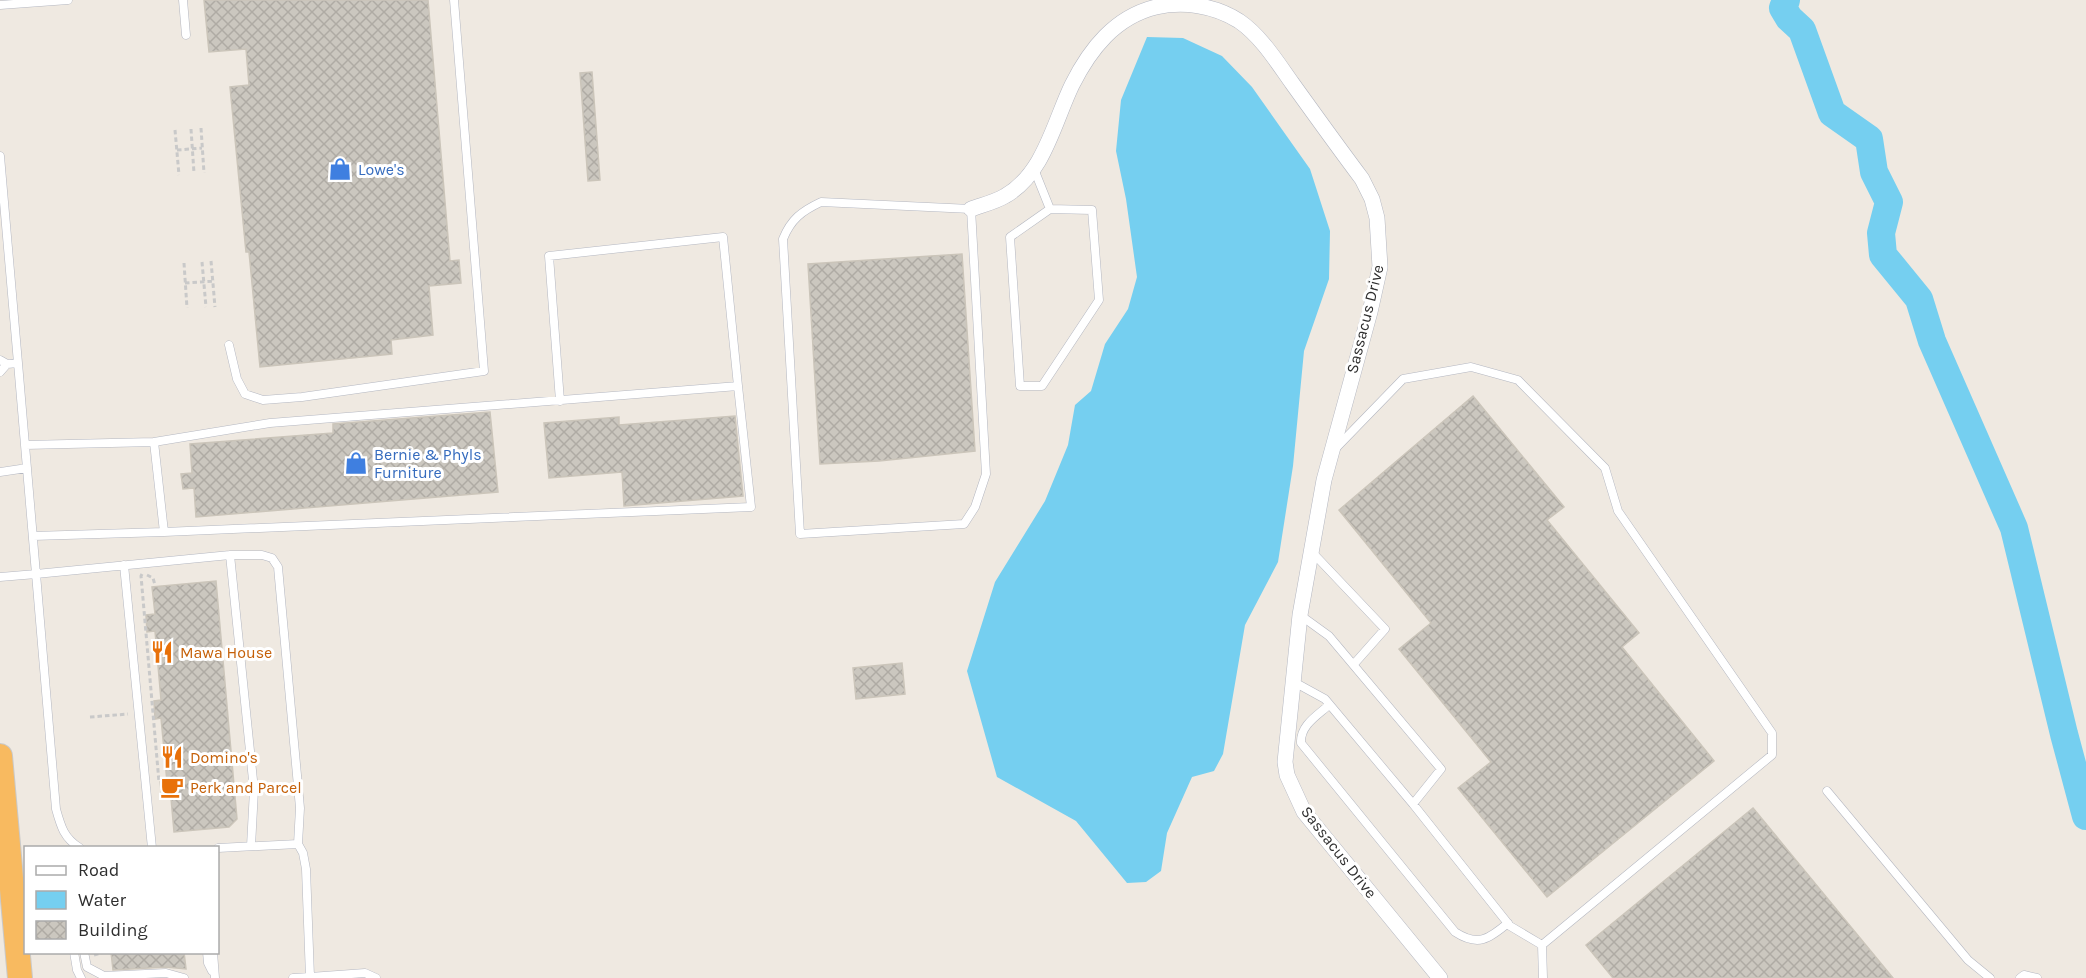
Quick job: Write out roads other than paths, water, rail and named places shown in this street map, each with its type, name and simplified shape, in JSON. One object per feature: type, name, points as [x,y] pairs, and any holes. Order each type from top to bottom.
[{"type":"highway","points":[[0,756],[23,974]]},
{"type":"street","name":"Sassacus Drive","points":[[971,209],[1004,197],[1026,180],[1046,147],[1073,84],[1086,60],[1104,36],[1126,18],[1158,6],[1187,4],[1222,13],[1252,32],[1271,54],[1362,179],[1372,199],[1377,218],[1380,246],[1377,282],[1329,456],[1310,550],[1300,615],[1284,762],[1287,775],[1304,812],[1440,978]]},
{"type":"lane","points":[[0,5],[68,0]]},
{"type":"lane","points":[[183,0],[186,35]]},
{"type":"lane","points":[[229,345],[237,379],[245,394],[263,400],[302,397],[484,371],[454,0]]},
{"type":"lane","points":[[0,156],[57,808],[61,829],[69,841],[77,846]]},
{"type":"lane","points":[[1034,168],[1050,208]]},
{"type":"lane","points":[[821,202],[971,209],[986,474],[975,507],[964,524],[800,534],[783,239],[787,228],[803,211],[821,202]]},
{"type":"lane","points":[[1050,208],[1092,210],[1099,300],[1042,386],[1020,386],[1010,237],[1050,208]]},
{"type":"lane","points":[[33,536],[751,507],[723,237],[549,256],[560,401]]},
{"type":"lane","points":[[0,372],[3,362],[18,363]]},
{"type":"lane","points":[[1329,456],[1403,379],[1471,367],[1518,380],[1605,468],[1618,512],[1772,733],[1772,755],[1542,945]]},
{"type":"lane","points":[[25,445],[154,442],[270,423],[738,386]]},
{"type":"lane","points":[[154,442],[164,532]]},
{"type":"lane","points":[[0,472],[27,468]]},
{"type":"lane","points":[[1310,550],[1385,629],[1354,664]]},
{"type":"lane","points":[[0,578],[230,555],[262,555],[272,558],[278,567],[300,808],[298,844],[303,853],[306,869],[310,977]]},
{"type":"lane","points":[[230,555],[254,790],[251,846]]},
{"type":"lane","points":[[124,565],[152,846]]},
{"type":"lane","points":[[1300,615],[1329,636],[1441,769],[1413,804]]},
{"type":"lane","points":[[1292,681],[1325,699],[1508,923],[1542,945]]},
{"type":"lane","points":[[1329,705],[1308,724],[1301,736],[1301,743],[1374,834],[1455,932],[1481,941],[1497,933],[1508,923]]},
{"type":"lane","points":[[1827,791],[1968,960],[1990,978]]},
{"type":"lane","points":[[219,848],[298,844]]},
{"type":"lane","points":[[1542,945],[1543,978]]},
{"type":"lane","points":[[74,954],[76,970],[81,978]]},
{"type":"lane","points":[[84,954],[87,967],[104,976],[166,973],[184,978]]},
{"type":"lane","points":[[207,954],[208,963],[215,977]]},
{"type":"lane","points":[[213,954],[215,977]]},
{"type":"lane","points":[[293,978],[365,973],[376,978]]},
{"type":"lane","points":[[2020,978],[2024,975],[2037,978]]},
{"type":"water","points":[[1147,37],[1183,38],[1222,56],[1252,87],[1310,169],[1330,231],[1329,279],[1304,351],[1293,466],[1278,562],[1245,625],[1223,754],[1214,771],[1192,777],[1167,833],[1161,871],[1146,882],[1127,883],[1076,821],[997,777],[967,671],[995,582],[1045,501],[1068,445],[1075,405],[1091,391],[1105,344],[1128,309],[1137,277],[1126,199],[1116,151],[1121,100]]},
{"type":"waterway","points":[[1786,0],[1783,8],[1789,18],[1802,30],[1832,113],[1869,139],[1874,172],[1889,202],[1881,233],[1883,255],[1919,299],[1932,341],[2014,528],[2086,816]]},
{"type":"place","name":"Lowe's","points":[[340,169]]},
{"type":"place","name":"Bernie & Phyls Furniture","points":[[356,463]]},
{"type":"place","name":"Mawa House","points":[[162,652]]},
{"type":"place","name":"Domino's","points":[[172,757]]},
{"type":"place","name":"Perk and Parcel","points":[[172,787]]}]
